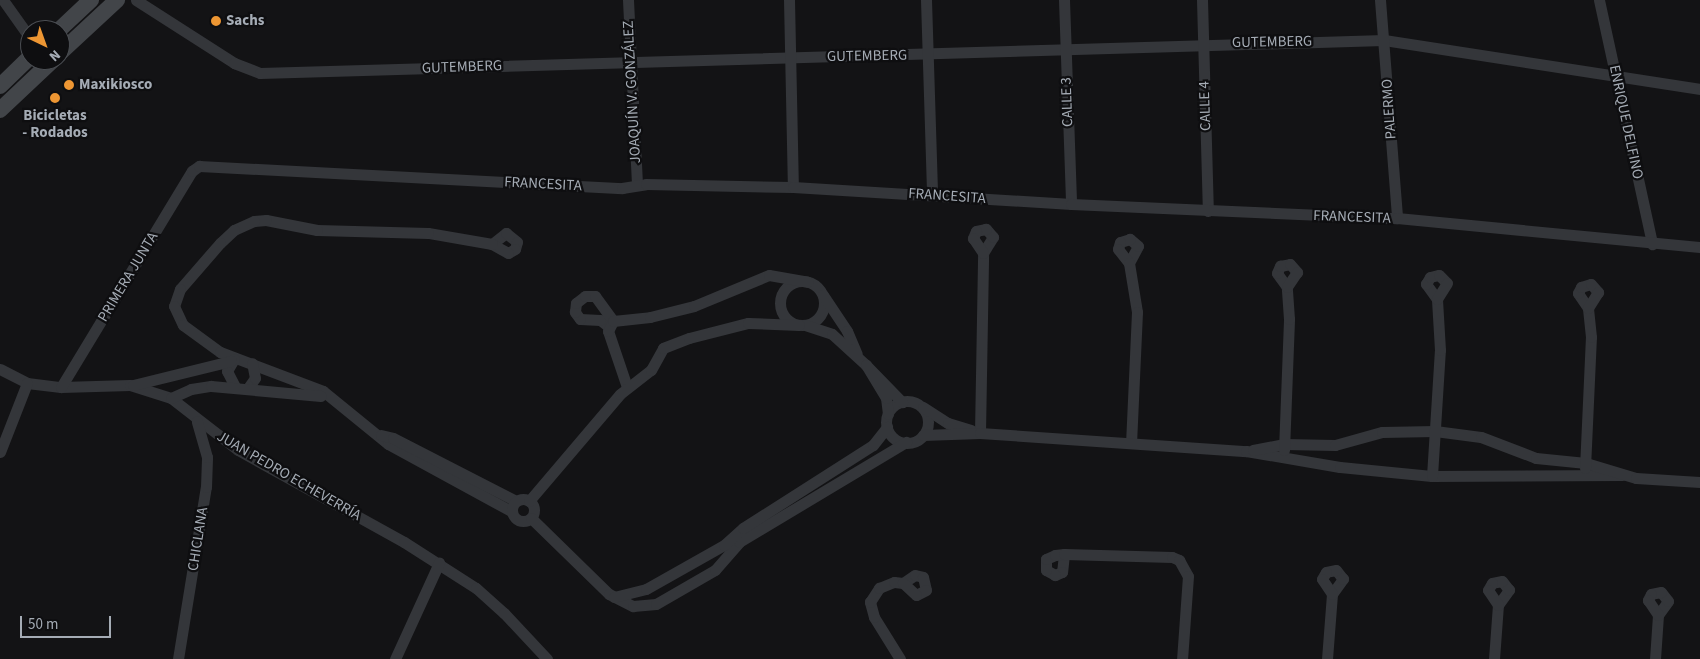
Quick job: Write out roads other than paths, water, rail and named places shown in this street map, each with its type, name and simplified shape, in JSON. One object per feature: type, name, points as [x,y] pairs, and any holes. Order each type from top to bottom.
[{"type":"main road","points":[[70,20],[91,0]]},
{"type":"main road","points":[[70,44],[116,0]]},
{"type":"main road","points":[[0,86],[20,67]]},
{"type":"main road","points":[[0,110],[42,70]]},
{"type":"street","points":[[3,0],[20,24]]},
{"type":"street","name":"GUTEMBERG","points":[[136,0],[234,63],[260,72],[928,55],[1066,48],[1384,40],[1700,89]]},
{"type":"street","name":"JOAQUÍN V. GONZÁLEZ","points":[[628,0],[638,185]]},
{"type":"street","points":[[789,0],[793,187]]},
{"type":"street","points":[[926,0],[932,195]]},
{"type":"street","name":"CALLE 3","points":[[1064,0],[1071,204]]},
{"type":"street","name":"CALLE 4","points":[[1202,0],[1208,211]]},
{"type":"street","name":"PALERMO","points":[[1380,0],[1397,218]]},
{"type":"street","name":"ENRIQUE DELFINO","points":[[1599,0],[1652,244]]},
{"type":"street","name":"FRANCESITA","points":[[194,168],[622,188],[638,185],[793,187],[1071,204],[1397,218],[1652,244],[1700,247]]},
{"type":"street","name":"PRIMERA JUNTA","points":[[62,387],[194,168]]},
{"type":"street","points":[[492,244],[428,232],[317,230],[266,220],[245,223],[220,243],[180,289],[174,306],[176,316],[197,338],[234,360],[252,364],[331,397],[380,435],[393,438],[514,506],[520,521],[531,518]]},
{"type":"street","points":[[980,432],[983,253]]},
{"type":"street","points":[[1129,263],[1137,333],[1131,443]]},
{"type":"street","points":[[627,387],[610,323],[650,317],[694,306],[770,275],[807,282],[822,294],[847,331],[858,356]]},
{"type":"street","points":[[807,282],[793,283],[780,299],[786,318],[832,334],[858,356],[902,402],[921,406],[948,423],[980,432]]},
{"type":"street","points":[[1283,458],[1290,344],[1287,287]]},
{"type":"street","points":[[514,506],[529,501],[627,387],[651,370],[659,353],[675,342],[748,323],[802,325],[821,314],[822,294]]},
{"type":"street","points":[[1432,476],[1440,350],[1437,298]]},
{"type":"street","points":[[1585,478],[1591,392],[1588,308]]},
{"type":"street","points":[[130,385],[234,360]]},
{"type":"street","points":[[234,360],[228,377],[235,387]]},
{"type":"street","points":[[248,388],[255,378],[252,364]]},
{"type":"street","points":[[531,518],[614,598],[633,606],[656,604],[715,570],[743,528],[873,444],[887,427],[888,414],[886,398],[866,365]]},
{"type":"street","name":"JUAN PEDRO ECHEVERRÍA","points":[[0,369],[27,383],[62,387],[130,385],[171,398],[238,450],[439,563],[492,601],[548,659]]},
{"type":"street","points":[[0,452],[27,383]]},
{"type":"street","points":[[171,398],[190,389],[235,387],[331,397]]},
{"type":"street","points":[[888,414],[902,402]]},
{"type":"street","points":[[921,406],[928,423],[923,435]]},
{"type":"street","name":"CHICLANA","points":[[178,659],[206,487],[207,457],[197,420]]},
{"type":"street","points":[[887,427],[894,438],[906,442]]},
{"type":"street","points":[[1246,452],[1284,444],[1335,445],[1382,432],[1435,431],[1482,437],[1536,458],[1586,462],[1622,475]]},
{"type":"street","points":[[614,598],[646,589],[733,544],[906,442],[923,435],[980,432],[1246,452],[1340,468],[1432,476],[1585,478],[1622,475],[1700,482]]},
{"type":"street","points":[[529,501],[534,507],[531,518]]},
{"type":"street","points":[[1064,554],[1172,557],[1179,560],[1188,576],[1182,659]]},
{"type":"street","points":[[395,659],[439,563]]},
{"type":"street","points":[[900,659],[874,617],[870,602],[879,588],[894,582],[903,583]]},
{"type":"street","points":[[1327,659],[1332,594]]},
{"type":"street","points":[[1494,659],[1498,605]]},
{"type":"street","points":[[1655,659],[1658,615]]},
{"type":"place","name":"Sachs","points":[[216,21]]},
{"type":"place","name":"Maxikiosco","points":[[69,85]]},
{"type":"place","name":"Bicicletas - Rodados","points":[[55,98]]}]
